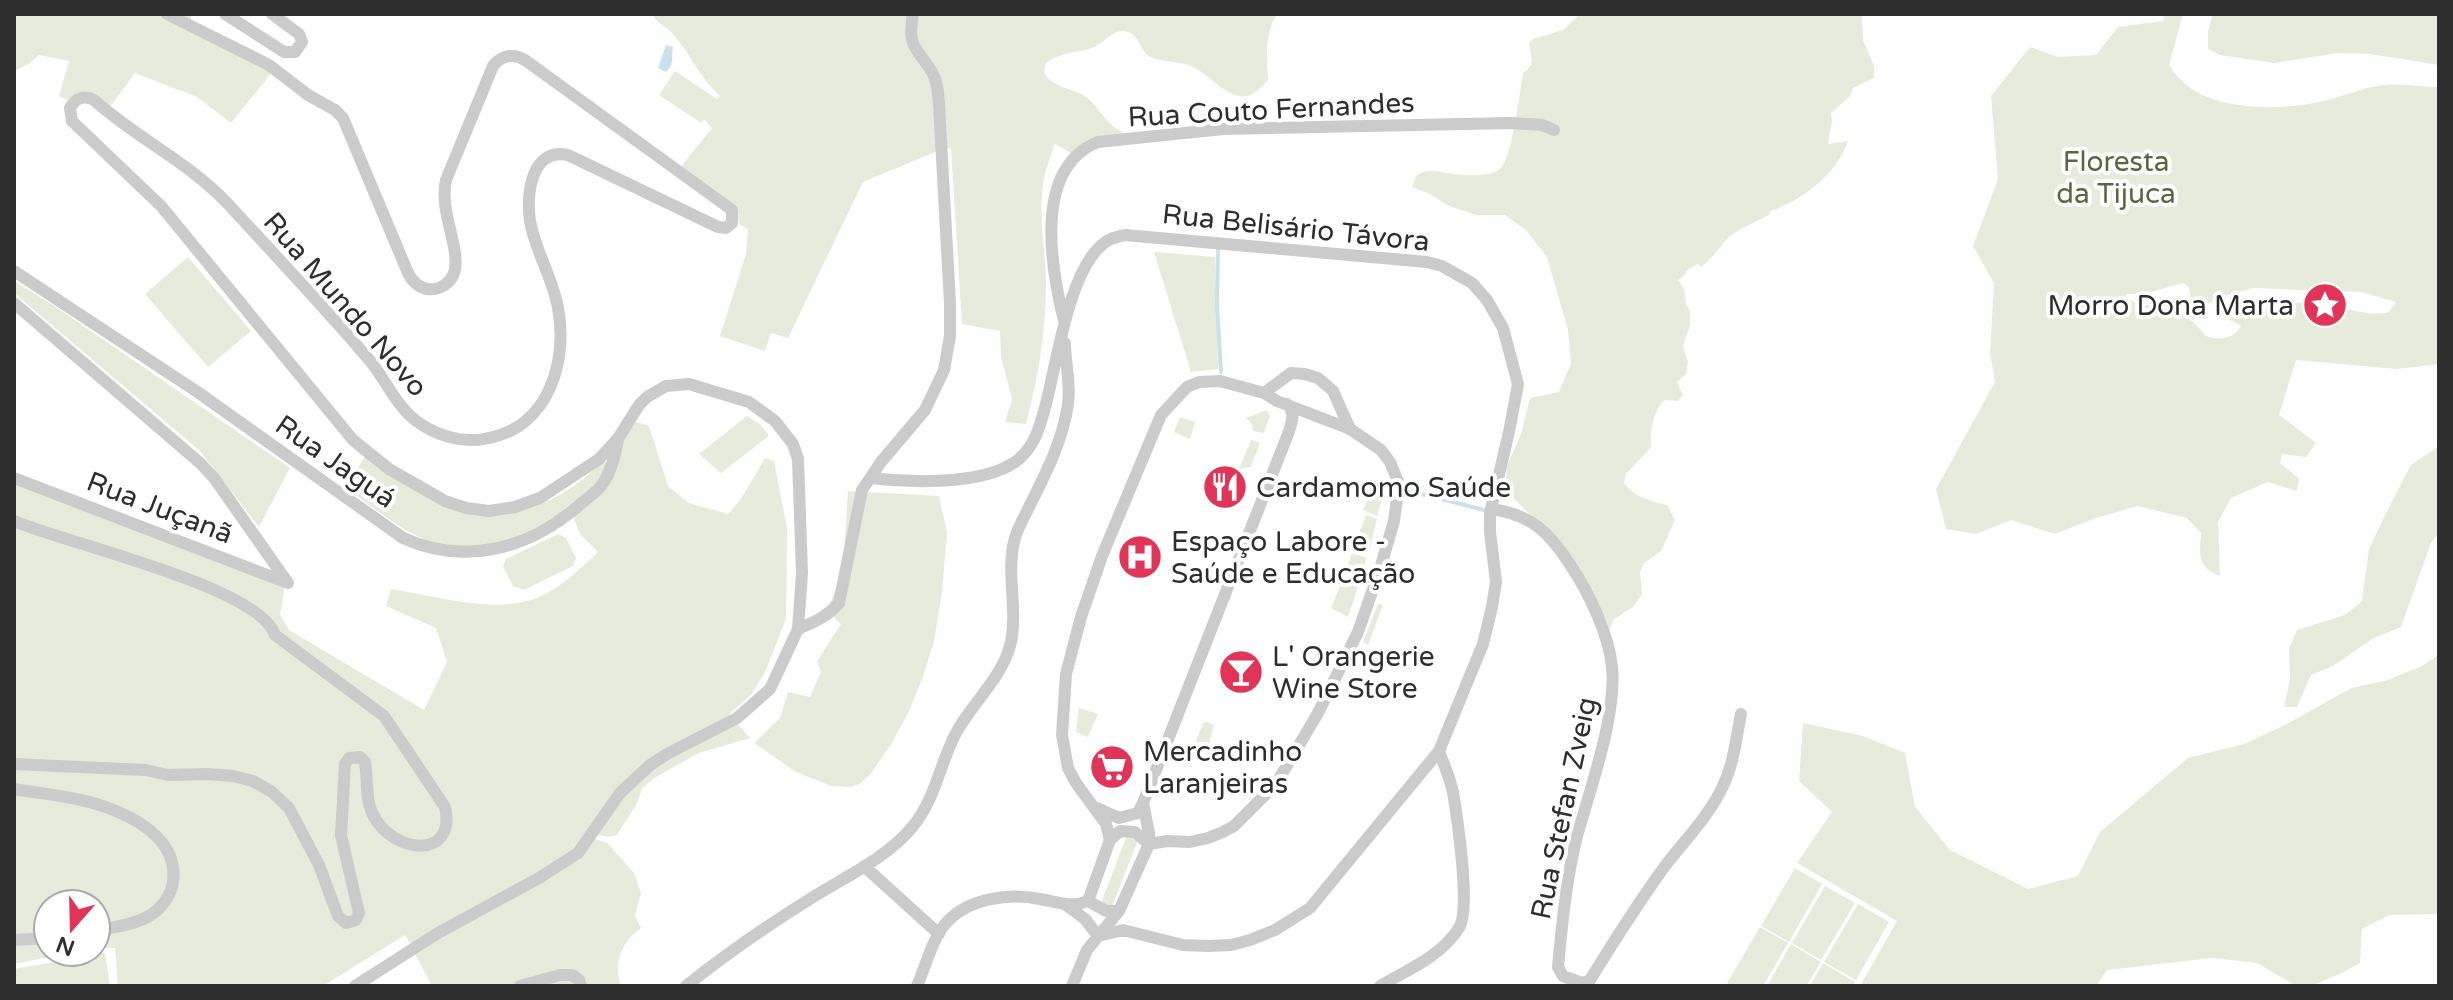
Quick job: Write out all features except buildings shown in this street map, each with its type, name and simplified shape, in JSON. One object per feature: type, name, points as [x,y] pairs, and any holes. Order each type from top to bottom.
[{"type":"street","name":"Rua Mundo Novo","points":[[167,14],[269,65],[343,118],[408,273],[422,287],[442,286],[455,271],[444,198],[446,180],[493,66],[506,56],[525,60],[729,207],[734,214],[732,223],[726,228],[718,227],[568,155],[556,154],[545,159],[533,178],[529,207],[537,247],[558,307],[560,343],[554,381],[537,411],[519,426],[498,436],[460,440],[426,428],[406,412],[361,351],[204,181],[94,100],[79,98],[72,104],[69,113],[72,121],[161,206],[341,427],[389,469],[455,505],[478,510],[502,509],[528,503],[551,492],[599,459],[619,437],[639,405],[666,386],[689,384],[749,402],[775,421],[793,444],[798,459],[802,573],[798,629]]},
{"type":"street","points":[[225,14],[284,52],[295,52],[302,42],[299,34],[272,14]]},
{"type":"street","points":[[355,986],[438,933],[578,853],[620,793],[650,765],[729,723],[752,707],[770,689],[798,629],[831,613],[839,603],[862,490],[889,451],[925,410],[944,370],[950,336],[938,95],[933,74],[913,48],[913,14]]},
{"type":"street","name":"Rua Couto Fernandes","points":[[1065,328],[1054,274],[1052,209],[1055,193],[1067,166],[1087,147],[1098,142],[1223,129],[1511,123],[1542,125],[1554,130]]},
{"type":"street","name":"Rua Belisário Távora","points":[[871,478],[919,481],[962,478],[984,475],[1016,461],[1038,434],[1073,292],[1101,245],[1125,235],[1427,262],[1442,266],[1472,283],[1487,300],[1503,328],[1518,384],[1491,509],[1490,532],[1496,582],[1483,644],[1439,751],[1310,908],[1275,930],[1240,942],[1208,946],[1172,943],[1123,930],[1098,936]]},
{"type":"street","name":"Rua Jaguá","points":[[14,271],[199,393],[403,538],[420,546],[461,552],[494,550],[549,529],[600,488],[613,463],[619,437]]},
{"type":"street","name":"Rua Juçanã","points":[[14,303],[200,463],[214,478],[288,583],[14,478]]},
{"type":"street","points":[[686,986],[807,901],[864,866],[911,829],[923,812],[955,733],[1000,670],[1009,649],[1014,628],[1012,559],[1015,537],[1060,439],[1069,402],[1065,328]]},
{"type":"street","points":[[1264,393],[1291,373],[1318,378],[1333,391],[1350,429]]},
{"type":"street","points":[[1110,840],[1106,824],[1068,768],[1062,735],[1066,674],[1090,591],[1140,459],[1161,415],[1187,387],[1199,382],[1216,381],[1264,393],[1350,429],[1381,450],[1399,484],[1394,521],[1358,632],[1318,713],[1276,784],[1234,826],[1190,842],[1149,844]]},
{"type":"street","points":[[1094,806],[1119,818],[1138,813],[1143,803],[1288,434],[1293,411],[1287,404]]},
{"type":"street","name":"Rua Stefan Zveig","points":[[1491,509],[1513,512],[1541,527],[1561,550],[1586,588],[1612,664],[1609,716],[1569,876],[1558,967],[1563,976],[1582,983],[1590,980],[1636,907],[1709,810],[1731,765],[1741,714]]},
{"type":"street","points":[[14,521],[151,564],[251,608],[272,625],[275,635],[384,716],[445,807],[446,821],[442,834],[425,846],[412,847],[393,837],[378,822],[369,805],[365,762],[360,757],[349,758],[345,764],[341,835],[359,913],[356,920],[346,923],[338,916],[319,865],[289,808],[272,792],[253,781],[207,774],[168,775],[146,770],[14,764]]},
{"type":"street","points":[[1380,986],[1431,958],[1459,928],[1464,916],[1462,862],[1453,791],[1439,751]]},
{"type":"street","points":[[14,789],[98,804],[145,827],[166,846],[174,871],[172,888],[164,903],[145,918],[112,927]]},
{"type":"street","points":[[1072,986],[1087,950],[1119,911],[1149,844],[1143,803]]},
{"type":"street","points":[[917,986],[939,934],[957,914],[991,899],[1008,896],[1078,905],[1088,901],[1110,840],[1120,831],[1128,830],[1149,844]]},
{"type":"street","points":[[864,866],[939,934]]},
{"type":"street","points":[[1088,901],[1106,911],[1119,911]]},
{"type":"street","points":[[1066,905],[1085,919],[1098,936]]},
{"type":"street","points":[[520,986],[569,974],[579,980],[581,986]]},
{"type":"green space","points":[[14,14],[191,14],[191,22],[272,72],[231,123],[197,97],[135,73],[110,107],[78,93],[67,100],[59,96],[69,61],[39,55],[14,71]]},
{"type":"green space","points":[[652,14],[1277,14],[1268,38],[1268,80],[1247,96],[1228,92],[1191,66],[1149,56],[1133,35],[1124,31],[1115,33],[1092,48],[1062,55],[1046,63],[1044,73],[1048,78],[1088,99],[1112,125],[1126,134],[1075,155],[1055,144],[1042,197],[1045,320],[1038,372],[1026,424],[1005,422],[1012,399],[1001,357],[1000,331],[962,324],[951,148],[863,182],[788,338],[771,333],[765,351],[720,336],[746,254],[748,229],[739,224],[738,210],[680,168],[712,128],[704,119],[701,123],[659,95],[675,71],[717,99],[720,96],[678,40]]},
{"type":"green space","points":[[1580,14],[1862,14],[1863,40],[1874,66],[1874,78],[1853,88],[1850,96],[1831,113],[1828,144],[1848,141],[1827,175],[1795,200],[1732,234],[1705,264],[1687,270],[1678,280],[1690,311],[1690,325],[1683,346],[1688,362],[1686,374],[1677,382],[1683,395],[1678,401],[1665,400],[1661,404],[1653,422],[1651,447],[1626,474],[1624,483],[1638,495],[1667,505],[1675,520],[1661,551],[1644,563],[1640,572],[1642,594],[1633,607],[1614,619],[1610,629],[1547,531],[1513,498],[1506,481],[1507,466],[1521,434],[1530,398],[1559,392],[1571,363],[1568,330],[1547,257],[1526,230],[1505,215],[1476,215],[1447,205],[1412,187],[1416,176],[1425,172],[1477,175],[1500,169],[1512,139],[1523,73],[1531,63],[1529,43],[1563,30]]},
{"type":"green space","name":"Floresta da Tijuca","points":[[2165,14],[2183,14],[2169,65],[2176,75],[2194,90],[2229,103],[2288,106],[2323,101],[2385,85],[2439,87],[2439,364],[2397,369],[2296,360],[2279,415],[2316,443],[2306,457],[2282,454],[2280,463],[2299,479],[2297,491],[2268,482],[2231,498],[2218,522],[2220,576],[2203,564],[2201,533],[2187,518],[2138,506],[2055,534],[2011,520],[1976,534],[1946,529],[1936,489],[1995,382],[1990,353],[1994,283],[1973,246],[1998,179],[1991,96],[2030,47],[2058,57],[2096,55],[2118,27],[2163,21]],"holes":[[[2183,283],[2189,287],[2191,301],[2203,306],[2253,288],[2361,292],[2396,302],[2389,312],[2380,313],[2364,313],[2314,302],[2260,308],[2216,306],[2214,310],[2217,313],[2241,326],[2230,336],[2216,338],[2206,336],[2186,316],[2176,311],[2124,298],[2127,294],[2144,294]]]},
{"type":"green space","points":[[2213,14],[2439,14],[2439,65],[2370,54],[2338,53],[2274,63],[2220,55],[2208,49],[2208,32]]},
{"type":"green space","points":[[1154,252],[1215,257],[1218,369],[1191,372]]},
{"type":"green space","points":[[188,257],[251,331],[208,367],[145,294]]},
{"type":"green space","points":[[14,281],[290,468],[259,527],[200,451],[14,293]]},
{"type":"green space","points":[[1267,410],[1270,416],[1264,433],[1253,431],[1252,424],[1246,418]]},
{"type":"green space","points":[[747,416],[760,424],[769,436],[721,473],[699,454]]},
{"type":"green space","points":[[1180,417],[1195,422],[1190,439],[1174,432]]},
{"type":"green space","points":[[636,422],[649,426],[668,486],[689,503],[728,514],[741,499],[765,458],[774,461],[787,529],[786,619],[765,672],[751,695],[729,714],[750,738],[699,753],[656,777],[643,787],[636,805],[617,835],[608,837],[596,834],[595,839],[607,843],[634,873],[641,893],[635,916],[641,928],[628,940],[620,954],[618,969],[621,986],[432,986],[405,935],[323,986],[118,986],[115,948],[112,948],[112,888],[32,888],[32,960],[14,964],[14,479],[285,586],[280,614],[289,630],[424,710],[447,662],[436,628],[386,606],[391,589],[485,604],[522,602],[555,588],[598,552],[580,534],[570,508],[518,536],[499,542],[461,548],[423,539],[393,522],[345,487],[365,457],[404,484],[504,514],[544,502],[581,481],[601,462],[606,462]]},
{"type":"green space","points":[[1251,440],[1260,443],[1251,467],[1239,469]]},
{"type":"green space","points":[[2439,446],[2439,533],[2431,543],[2401,627],[2372,639],[2333,666],[2311,675],[2297,707],[2284,707],[2290,679],[2289,648],[2297,630],[2345,615],[2362,601],[2369,549],[2385,515],[2411,465]]},
{"type":"green space","points":[[848,491],[939,496],[947,532],[942,593],[934,641],[923,677],[892,743],[869,776],[850,787],[831,786],[796,772],[754,743],[780,718],[788,692],[810,697],[821,672],[817,661],[841,624],[829,606],[842,564]]},
{"type":"green space","points":[[1370,495],[1382,499],[1377,516],[1363,510]]},
{"type":"green space","points":[[1366,515],[1377,519],[1370,547],[1355,543]]},
{"type":"green space","points":[[558,534],[566,538],[576,558],[573,566],[524,590],[513,586],[503,566],[506,559]]},
{"type":"green space","points":[[1352,553],[1367,558],[1359,579],[1345,572]]},
{"type":"green space","points":[[1342,581],[1358,587],[1348,617],[1331,608]]},
{"type":"green space","points":[[1378,604],[1383,605],[1368,645],[1363,642]]},
{"type":"green space","points":[[2439,655],[2439,914],[2389,915],[2362,929],[2360,963],[2311,986],[2296,986],[2257,963],[2212,958],[2107,970],[2096,986],[1860,986],[1897,921],[1797,863],[1832,812],[1799,781],[1803,723],[1863,736],[1905,753],[1915,807],[1950,850],[2028,889],[2078,876],[2100,832],[2188,758],[2244,744],[2351,688],[2388,680]]},
{"type":"green space","points":[[1079,708],[1098,714],[1088,737],[1076,732]]},
{"type":"green space","points":[[1203,723],[1214,725],[1208,748],[1196,741]]},
{"type":"green space","points":[[1127,835],[1134,835],[1138,840],[1112,907],[1101,903]]},
{"type":"green space","points":[[1795,868],[1822,884],[1789,942],[1761,926]]},
{"type":"green space","points":[[1825,886],[1855,903],[1821,960],[1792,943]]},
{"type":"green space","points":[[1858,904],[1889,922],[1856,980],[1824,962]]},
{"type":"green space","points":[[1760,927],[1788,943],[1763,986],[1732,986],[1727,983]]},
{"type":"green space","points":[[1791,944],[1821,962],[1806,986],[1767,986]]},
{"type":"green space","points":[[1823,963],[1855,982],[1852,986],[1810,986]]},
{"type":"green space","points":[[32,966],[107,968],[110,986],[14,986],[14,969]]},
{"type":"water","points":[[666,45],[673,47],[672,63],[666,72],[658,68]]},
{"type":"waterway","points":[[1218,246],[1217,305],[1221,372]]},
{"type":"waterway","points":[[1406,490],[1488,511]]},
{"type":"place","name":"Morro Dona Marta","points":[[2325,305]]},
{"type":"place","name":"Cardamomo Saúde","points":[[1225,487]]},
{"type":"place","name":"Espaço Labore - Saúde e Educação","points":[[1140,557]]},
{"type":"place","name":"L' Orangerie Wine Store","points":[[1241,672]]},
{"type":"place","name":"Mercadinho Laranjeiras","points":[[1112,767]]}]
